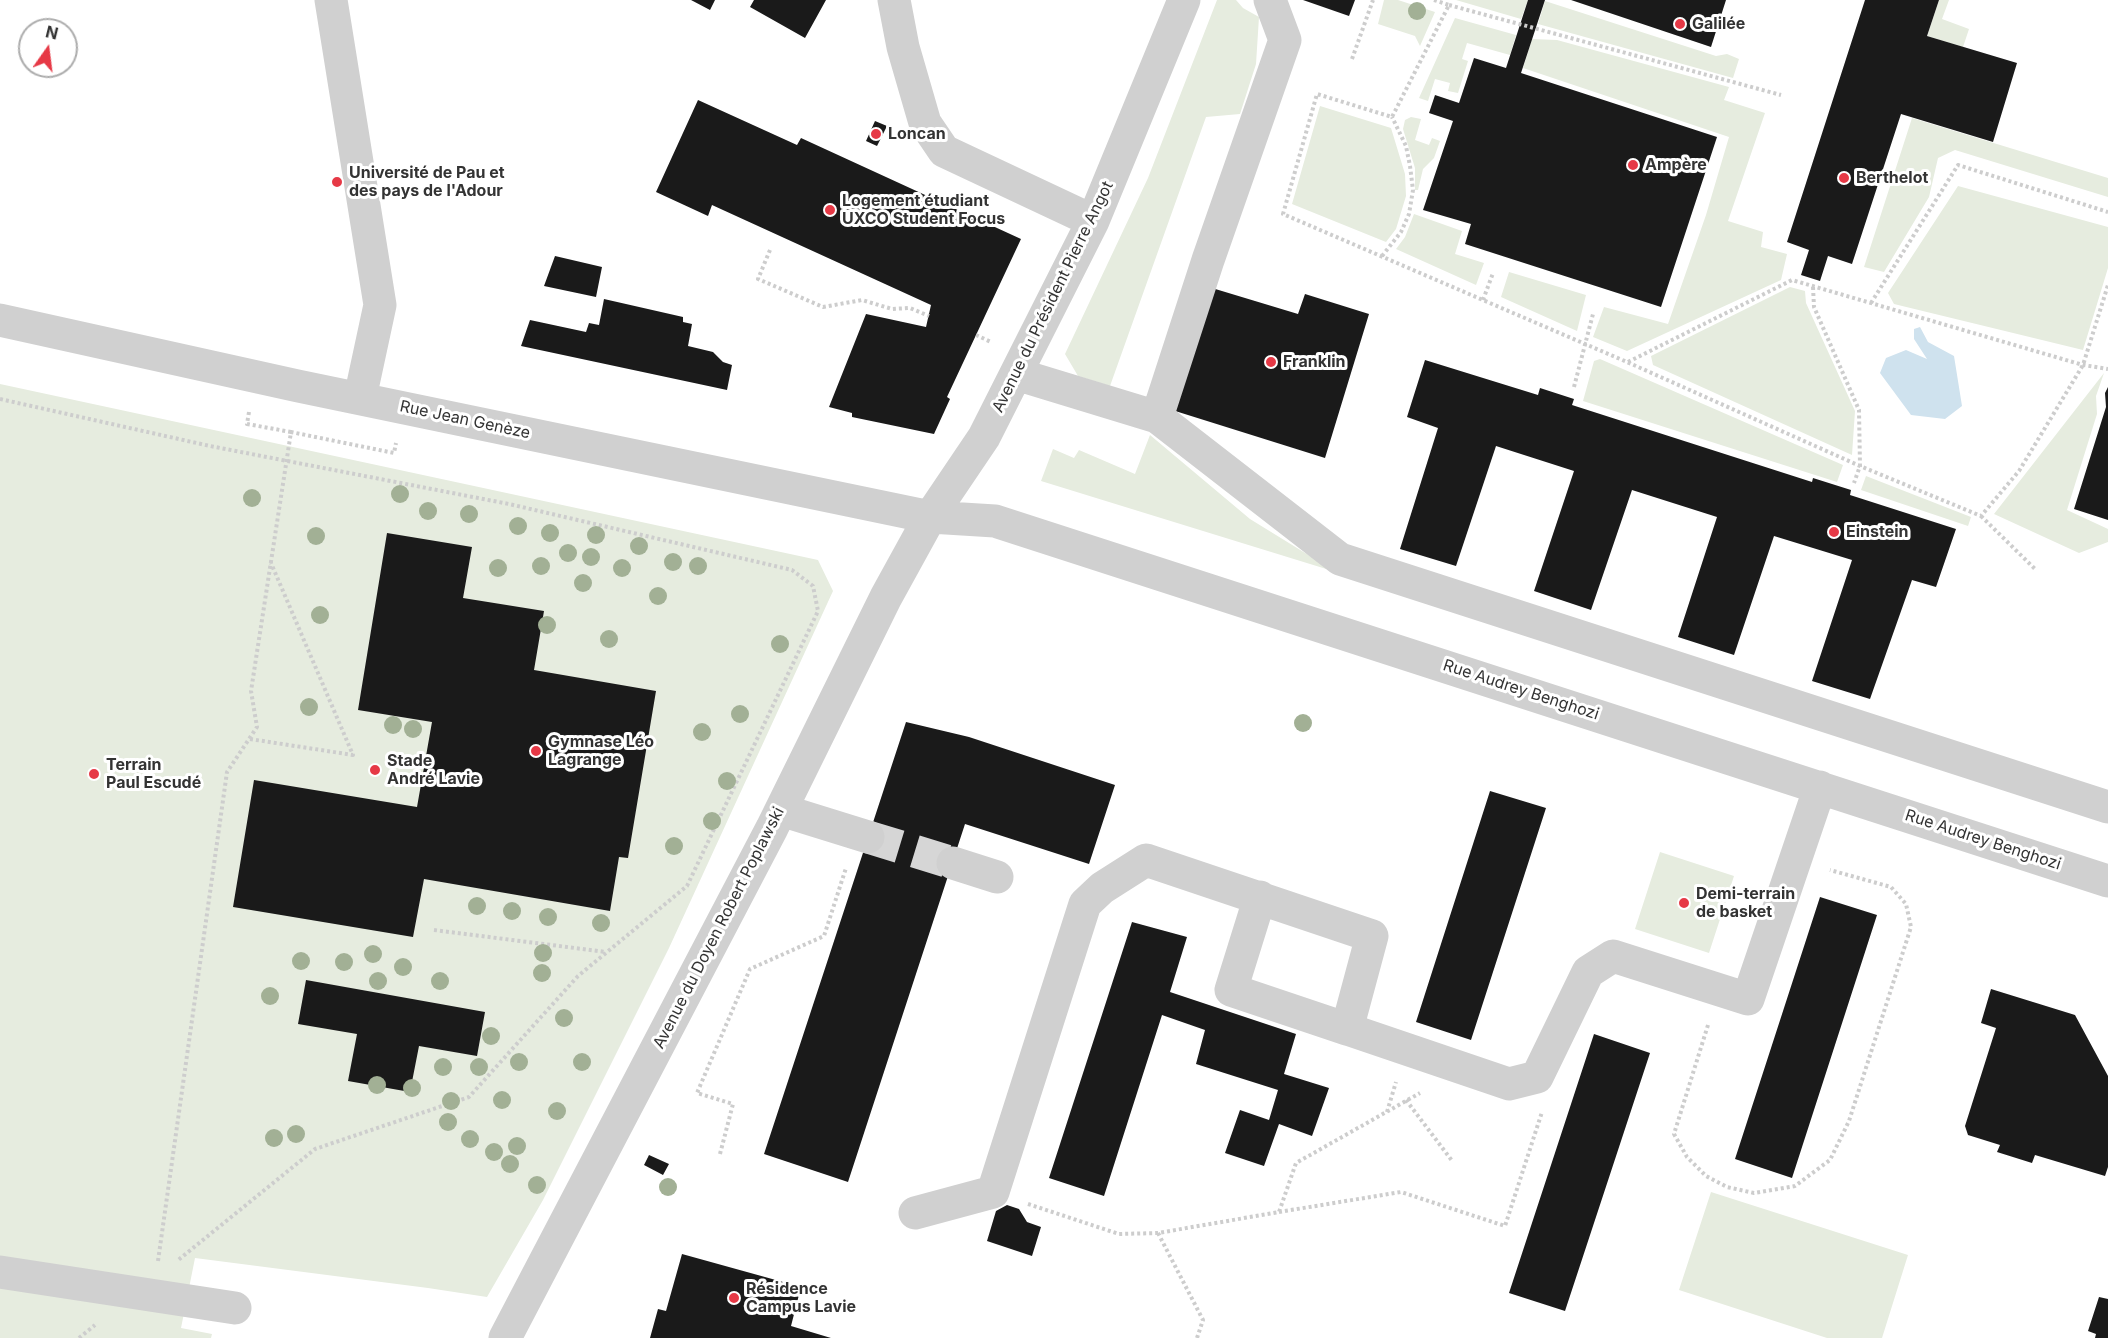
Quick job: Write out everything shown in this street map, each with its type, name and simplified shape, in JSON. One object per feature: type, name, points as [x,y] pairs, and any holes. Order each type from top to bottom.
[{"type":"street","points":[[331,0],[380,305],[360,398]]},
{"type":"street","points":[[894,0],[903,47],[925,123],[944,151],[1093,221]]},
{"type":"street","name":"Avenue du Président Pierre Angot","points":[[930,517],[984,437],[1093,221],[1184,0]]},
{"type":"street","points":[[1157,417],[1208,260],[1285,40],[1270,0]]},
{"type":"street","name":"Rue Jean Genèze","points":[[0,320],[402,407],[930,517]]},
{"type":"street","points":[[1016,374],[1157,417],[1340,559],[2108,807]]},
{"type":"street","name":"Rue Audrey Benghozi","points":[[930,517],[995,520],[2108,881]]},
{"type":"street","name":"Avenue du Doyen Robert Poplawski","points":[[505,1338],[780,810],[886,597],[930,517]]},
{"type":"street","points":[[1260,897],[1231,990],[1509,1084],[1537,1077],[1588,972],[1613,956],[1748,999],[1820,787]]},
{"type":"street","points":[[780,810],[862,835]]},
{"type":"street","points":[[915,1213],[993,1192],[1085,904],[1102,888],[1146,860],[1372,936],[1347,1029]]},
{"type":"street","points":[[953,863],[997,877]]},
{"type":"street","points":[[0,1272],[235,1308]]},
{"type":"path","points":[[1352,59],[1373,0]]},
{"type":"path","points":[[1434,0],[1449,6],[1780,95]]},
{"type":"path","points":[[1392,117],[1449,6]]},
{"type":"path","points":[[1382,256],[1401,232],[1408,214],[1413,190],[1406,146],[1392,117],[1317,94],[1283,214],[1628,362],[1860,466],[1981,516],[2035,568]]},
{"type":"path","points":[[1871,303],[1958,165],[2108,212]]},
{"type":"path","points":[[770,250],[758,279],[823,307],[862,300],[892,309],[910,308],[929,316]]},
{"type":"path","points":[[1483,300],[1493,273]]},
{"type":"path","points":[[1628,362],[1792,280],[2083,365],[2108,369]]},
{"type":"path","points":[[1981,516],[2019,471],[2083,365],[2108,285]]},
{"type":"path","points":[[1813,287],[1814,307],[1859,410],[1860,466],[1854,483]]},
{"type":"path","points":[[1574,387],[1593,314]]},
{"type":"path","points":[[0,399],[210,446],[509,504],[792,570],[813,586],[818,611],[687,886],[578,976],[469,1096],[315,1149],[174,1264]]},
{"type":"path","points":[[158,1267],[227,772],[257,727],[251,691],[291,432],[394,453],[402,407]]},
{"type":"path","points":[[249,739],[353,754],[271,562]]},
{"type":"path","points":[[720,1154],[732,1104],[697,1093],[750,969],[824,936],[862,835]]},
{"type":"path","points":[[1719,990],[1674,1134],[1687,1157],[1706,1176],[1727,1187],[1754,1193],[1795,1186],[1830,1160],[1849,1121],[1911,927],[1906,904],[1891,886],[1795,860]]},
{"type":"path","points":[[434,930],[607,952]]},
{"type":"path","points":[[1279,1212],[1296,1163],[1462,1069]]},
{"type":"path","points":[[993,1192],[1119,1234],[1158,1233],[1401,1192],[1505,1226],[1543,1110],[1537,1077]]},
{"type":"path","points":[[1406,1100],[1453,1162]]},
{"type":"path","points":[[1158,1233],[1203,1320],[1197,1338]]},
{"type":"shaded area","points":[[1217,0],[1236,0],[1243,8],[1259,17],[1256,64],[1240,114],[1206,117],[1110,386],[1078,376],[1065,354],[1148,178]]},
{"type":"shaded area","points":[[1384,0],[1398,0],[1435,12],[1420,46],[1415,36],[1378,24]]},
{"type":"shaded area","points":[[1456,0],[1528,0],[1521,19]]},
{"type":"shaded area","points":[[1939,0],[1949,0],[1942,19],[1969,29],[1963,47],[1927,36]]},
{"type":"shaded area","points":[[1545,1],[1716,56],[1727,54],[1739,59],[1733,78],[1538,24]]},
{"type":"shaded area","points":[[1455,18],[1516,35],[1510,55],[1467,43],[1462,59],[1468,61],[1458,93],[1448,91],[1450,83],[1435,79],[1428,101],[1419,98]]},
{"type":"shaded area","points":[[1532,39],[1557,40],[1729,87],[1724,100],[1765,113],[1728,221],[1763,232],[1761,247],[1787,254],[1781,280],[1627,351],[1593,337],[1604,307],[1668,324],[1706,215],[1729,137],[1523,68]]},
{"type":"shaded area","points":[[1320,106],[1391,128],[1405,174],[1406,196],[1396,229],[1386,242],[1292,204]]},
{"type":"shaded area","points":[[1411,117],[1421,119],[1415,140],[1429,145],[1432,138],[1440,141],[1434,158],[1423,169],[1418,190],[1415,190],[1415,168],[1403,129],[1405,120]]},
{"type":"shaded area","points":[[1912,118],[2108,178],[2108,197],[1955,150],[1938,158],[1929,197],[1884,272],[1864,267]]},
{"type":"shaded area","points":[[1958,186],[2108,227],[2108,268],[2083,350],[1894,304],[1888,293]]},
{"type":"shaded area","points":[[1414,214],[1462,231],[1455,254],[1484,263],[1476,285],[1396,249],[1405,237]]},
{"type":"shaded area","points":[[1509,272],[1586,295],[1577,331],[1501,297]]},
{"type":"shaded area","points":[[1790,287],[1805,291],[1806,303],[1855,411],[1852,455],[1653,365],[1651,356]]},
{"type":"shaded area","points":[[1600,359],[1843,465],[1837,482],[1583,401],[1594,361]]},
{"type":"shaded area","points":[[2104,373],[2096,396],[2097,414],[2067,510],[2108,529],[2108,542],[2079,553],[1994,514]]},
{"type":"shaded area","name":"Stade André Lavie","points":[[0,384],[818,560],[833,591],[669,948],[543,1200],[487,1297],[195,1258],[181,1328],[212,1334],[211,1338],[0,1338]]},
{"type":"shaded area","points":[[1150,435],[1250,519],[1336,572],[1041,481],[1053,449],[1074,458],[1079,450],[1135,474]]},
{"type":"shaded area","points":[[1866,476],[1971,517],[1968,526],[1861,490]]},
{"type":"shaded area","name":"Demi-terrain de basket","points":[[1660,852],[1734,876],[1709,953],[1635,929]]},
{"type":"shaded area","points":[[1711,1192],[1908,1255],[1882,1338],[1827,1338],[1679,1290]]},
{"type":"water","points":[[1920,327],[1928,342],[1954,356],[1962,406],[1945,419],[1911,415],[1880,373],[1886,358],[1906,350],[1927,359],[1914,339],[1914,329]]},
{"type":"building","points":[[691,0],[715,0],[710,10]]},
{"type":"building","points":[[754,0],[826,0],[805,38],[750,7]]},
{"type":"building","points":[[1303,0],[1355,0],[1349,16]]},
{"type":"building","name":"Ampère","points":[[1528,0],[1545,0],[1521,73],[1717,137],[1661,307],[1465,244],[1471,224],[1423,210],[1453,121],[1429,113],[1435,95],[1459,103],[1474,58],[1506,68]]},
{"type":"building","name":"Galilée","points":[[1571,0],[1726,0],[1711,47]]},
{"type":"building","name":"Berthelot","points":[[1865,0],[1939,0],[1927,36],[2017,63],[1993,142],[1901,114],[1852,264],[1828,256],[1820,281],[1801,275],[1809,250],[1787,242]]},
{"type":"building","name":"Logement étudiant UXCO Student Focus","points":[[698,100],[797,145],[801,138],[1021,239],[947,397],[950,399],[934,434],[852,417],[852,413],[829,407],[866,314],[926,327],[931,305],[712,205],[708,216],[656,192]]},
{"type":"building","name":"Loncan","points":[[875,121],[887,126],[877,146],[866,141]]},
{"type":"building","points":[[555,256],[602,267],[596,297],[544,286]]},
{"type":"building","name":"Franklin","points":[[1212,288],[1298,314],[1305,294],[1369,314],[1325,458],[1172,410]]},
{"type":"building","points":[[604,299],[683,317],[683,322],[692,324],[688,346],[713,352],[723,362],[732,365],[727,390],[521,346],[530,320],[586,332],[589,323],[599,325]]},
{"type":"building","name":"Einstein","points":[[1425,360],[1538,395],[1540,388],[1574,399],[1572,405],[1812,482],[1813,478],[1851,490],[1850,495],[1956,529],[1936,587],[1912,580],[1870,699],[1812,681],[1852,560],[1774,536],[1734,655],[1678,637],[1717,517],[1632,490],[1591,610],[1534,591],[1574,471],[1496,446],[1456,566],[1400,549],[1438,428],[1407,417]]},
{"type":"building","points":[[2108,387],[2108,520],[2074,509],[2106,407],[2105,393]]},
{"type":"building","name":"Gymnase Léo Lagrange","points":[[387,533],[472,547],[463,598],[544,611],[534,670],[656,691],[628,858],[619,857],[610,911],[424,879],[413,937],[233,907],[254,780],[417,807],[432,722],[358,710]]},
{"type":"building","points":[[906,722],[969,737],[1115,785],[1089,864],[965,824],[848,1182],[764,1154]]},
{"type":"building","points":[[1490,791],[1546,808],[1471,1040],[1416,1022]]},
{"type":"building","points":[[1820,897],[1877,915],[1792,1178],[1735,1159]]},
{"type":"building","points":[[1132,922],[1187,937],[1170,992],[1296,1034],[1284,1074],[1329,1088],[1312,1136],[1279,1124],[1264,1166],[1225,1153],[1240,1110],[1269,1120],[1278,1090],[1196,1064],[1205,1030],[1162,1015],[1104,1196],[1049,1178]]},
{"type":"building","points":[[306,980],[485,1012],[477,1056],[419,1046],[410,1092],[348,1081],[357,1034],[298,1024]]},
{"type":"building","points":[[1991,989],[2075,1015],[2108,1076],[2108,1167],[2105,1176],[2035,1155],[2032,1163],[1997,1152],[2000,1145],[1968,1135],[1965,1126],[1996,1028],[1981,1023]]},
{"type":"building","points":[[1594,1034],[1650,1053],[1565,1311],[1509,1293]]},
{"type":"building","points":[[649,1155],[669,1164],[663,1175],[644,1165]]},
{"type":"building","points":[[1007,1205],[1019,1209],[1027,1222],[1041,1227],[1032,1256],[987,1241],[996,1211]]},
{"type":"building","name":"Résidence Campus Lavie","points":[[682,1254],[801,1287],[791,1326],[831,1338],[650,1338],[658,1309],[666,1311]]},
{"type":"building","points":[[2099,1297],[2108,1299],[2108,1338],[2095,1338],[2096,1334],[2088,1331]]},
{"type":"tunnel","points":[[868,837],[953,863]]},
{"type":"place","name":"Galilée","points":[[1680,24]]},
{"type":"place","name":"Loncan","points":[[876,134]]},
{"type":"place","name":"Ampère","points":[[1633,165]]},
{"type":"place","name":"Berthelot","points":[[1844,178]]},
{"type":"place","name":"Université de Pau et des pays de l'Adour","points":[[337,182]]},
{"type":"place","name":"Logement étudiant UXCO Student Focus","points":[[830,210]]},
{"type":"place","name":"Franklin","points":[[1271,362]]},
{"type":"place","name":"Einstein","points":[[1834,532]]},
{"type":"place","name":"Gymnase Léo Lagrange","points":[[536,751]]},
{"type":"place","name":"Stade André Lavie","points":[[375,770]]},
{"type":"place","name":"Terrain Paul Escudé","points":[[94,774]]},
{"type":"place","name":"Demi-terrain de basket","points":[[1684,903]]},
{"type":"place","name":"Résidence Campus Lavie","points":[[734,1298]]}]
